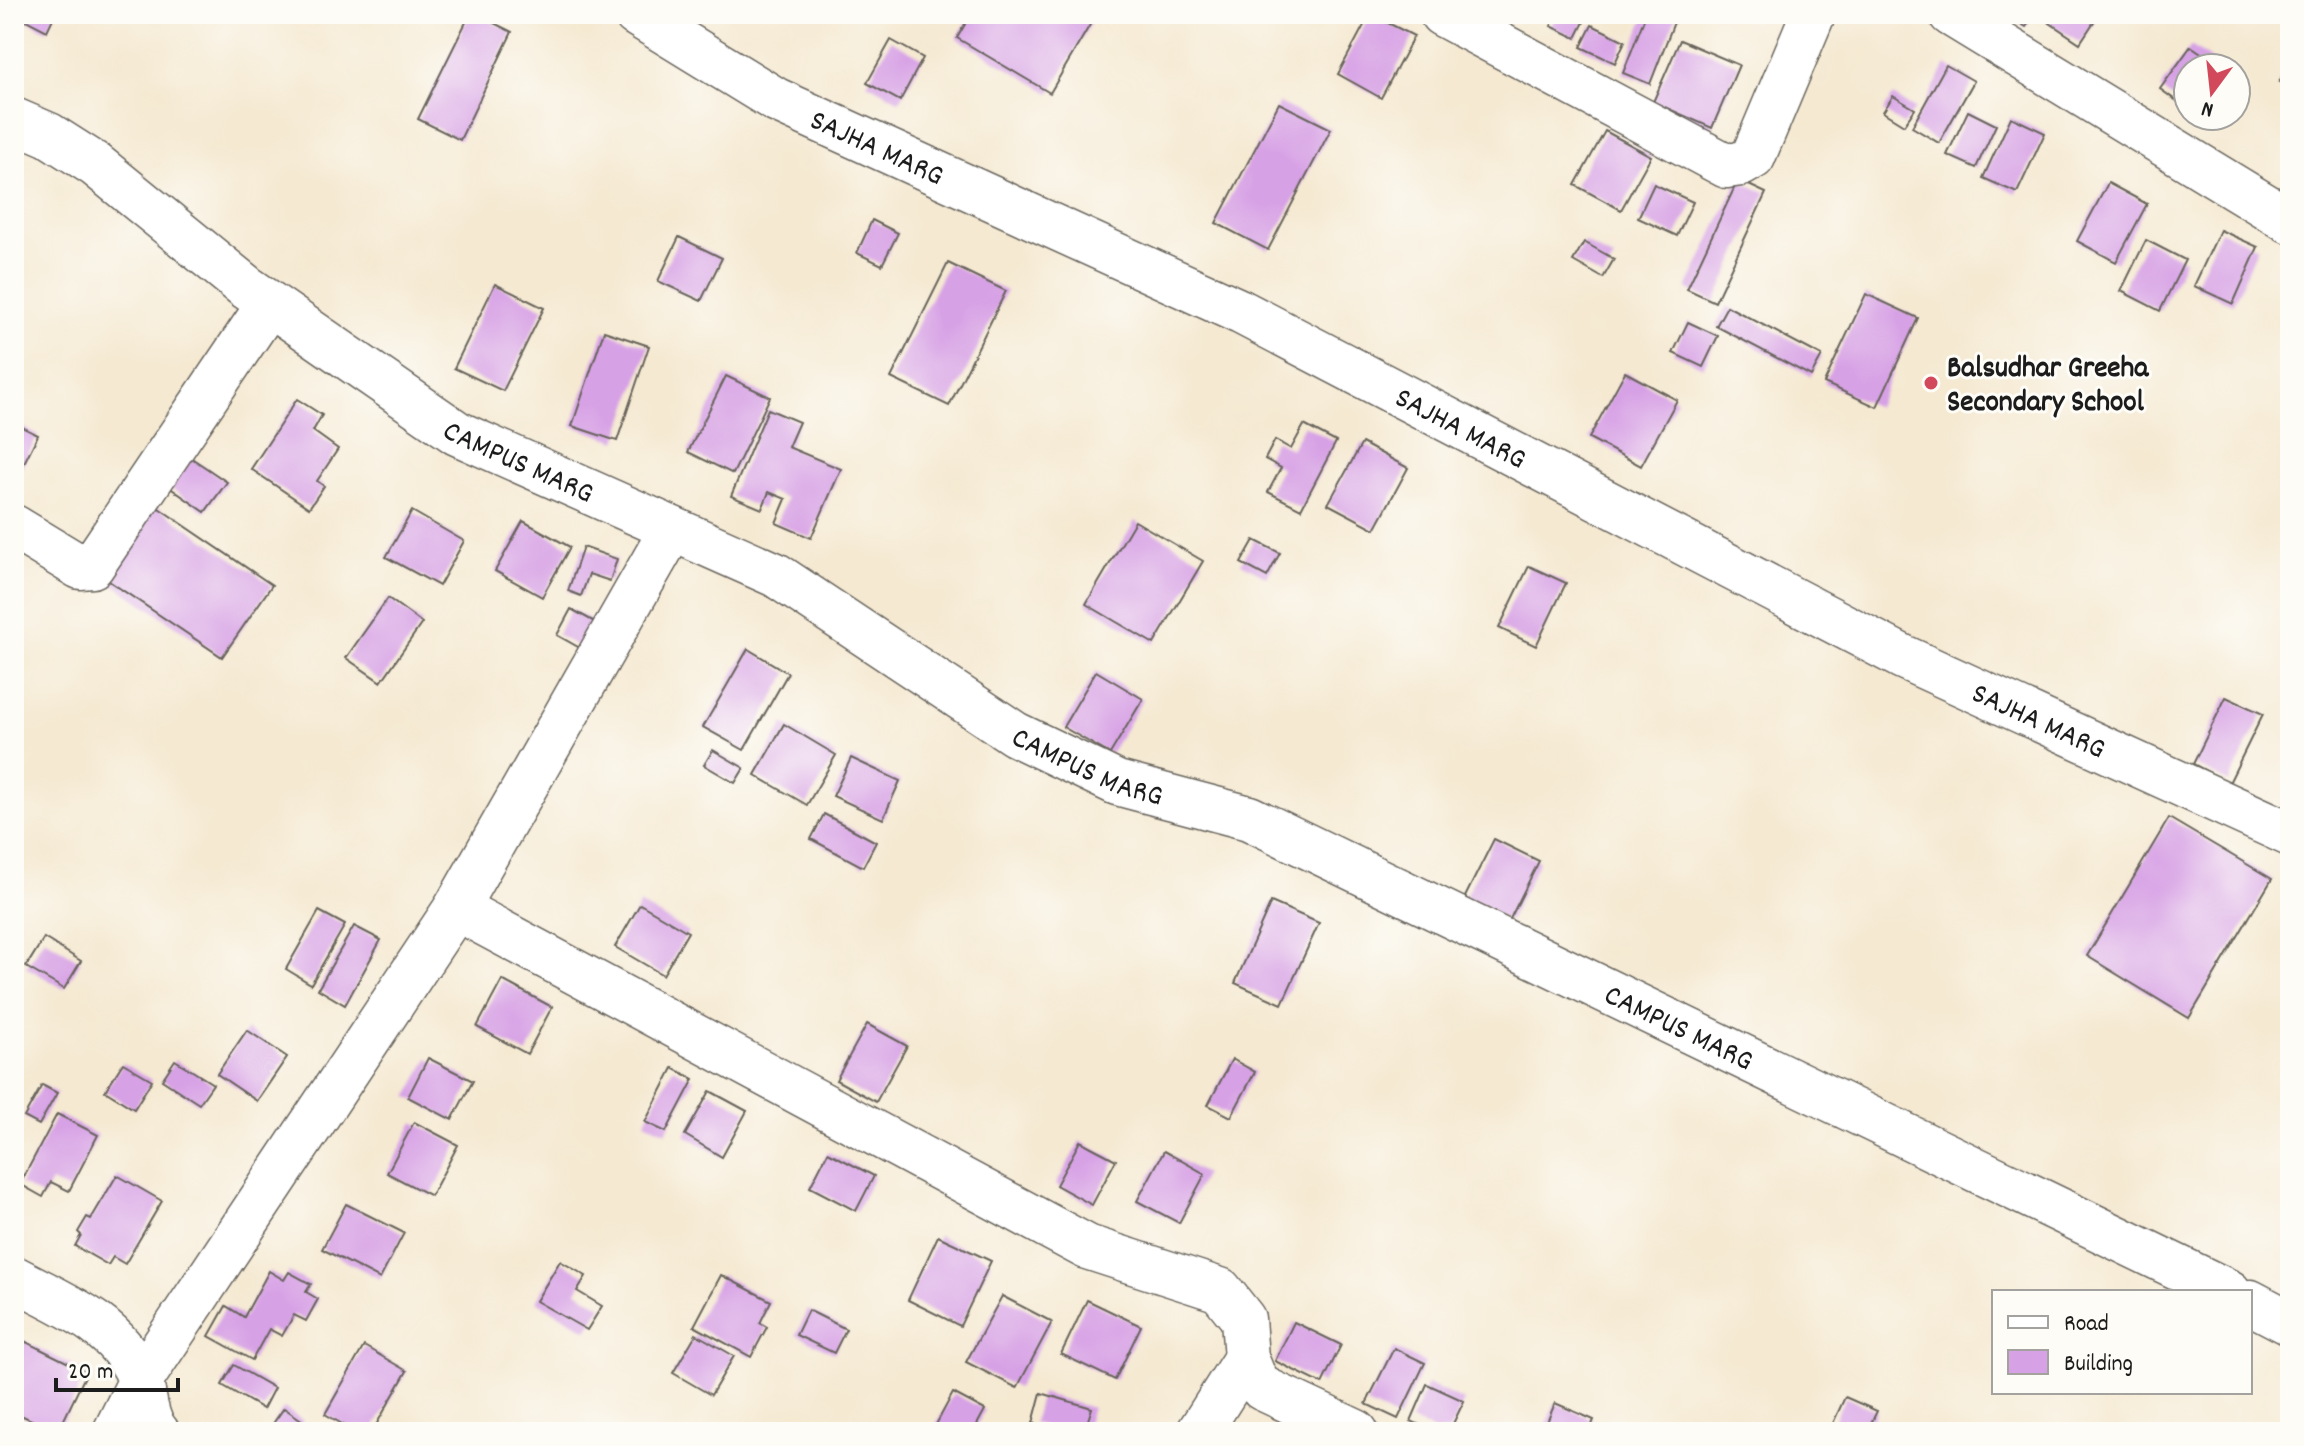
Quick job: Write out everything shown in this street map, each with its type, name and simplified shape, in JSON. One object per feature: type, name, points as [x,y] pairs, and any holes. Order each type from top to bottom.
[{"type":"street","name":"SAJHA MARG","points":[[636,14],[776,100],[1241,312],[1903,657],[2290,834]]},
{"type":"street","points":[[1442,14],[1727,166],[1741,164],[1753,157],[1813,14]]},
{"type":"street","points":[[1951,14],[2290,221]]},
{"type":"street","name":"CAMPUS MARG","points":[[14,120],[49,135],[96,165],[246,287],[457,433],[776,575],[1028,740],[1117,783],[1249,818],[2225,1290]]},
{"type":"street","points":[[14,527],[80,567],[92,566],[269,304]]},
{"type":"street","points":[[115,1432],[141,1380],[456,908],[672,529]]},
{"type":"street","points":[[456,908],[1087,1247],[1220,1290],[1243,1319],[1246,1358],[1262,1388],[1356,1432]]},
{"type":"street","points":[[14,1278],[88,1317],[121,1344],[141,1380],[151,1425],[157,1432]]},
{"type":"street","points":[[2252,1303],[2290,1323]]},
{"type":"street","points":[[1199,1432],[1246,1358]]},
{"type":"building","points":[[22,14],[55,14],[47,31],[20,17]]},
{"type":"building","points":[[470,14],[512,32],[460,140],[418,119]]},
{"type":"building","points":[[971,14],[1076,14],[1091,23],[1050,93],[957,38]]},
{"type":"building","points":[[1370,14],[1414,36],[1381,98],[1338,74]]},
{"type":"building","points":[[1557,14],[1588,14],[1576,38],[1551,26]]},
{"type":"building","points":[[1646,14],[1676,17],[1650,84],[1623,73]]},
{"type":"building","points":[[2006,14],[2035,14],[2026,27]]},
{"type":"building","points":[[2052,14],[2099,14],[2080,43],[2047,21]]},
{"type":"building","points":[[1592,25],[1625,41],[1615,63],[1581,47]]},
{"type":"building","points":[[891,40],[923,58],[900,101],[867,83]]},
{"type":"building","points":[[1680,40],[1739,65],[1712,128],[1653,102]]},
{"type":"building","points":[[2290,62],[2290,87],[2279,82]]},
{"type":"building","points":[[1946,65],[1974,81],[1939,143],[1912,127]]},
{"type":"building","points":[[2172,72],[2172,98],[2160,89]]},
{"type":"building","points":[[1893,96],[1915,109],[1904,125],[1883,112]]},
{"type":"building","points":[[1279,103],[1331,129],[1268,250],[1216,223]]},
{"type":"building","points":[[1968,111],[1996,125],[1976,168],[1947,155]]},
{"type":"building","points":[[2011,117],[2045,133],[2017,193],[1983,178]]},
{"type":"building","points":[[1605,131],[1651,156],[1621,210],[1575,185]]},
{"type":"building","points":[[1738,180],[1766,193],[1715,302],[1687,289]]},
{"type":"building","points":[[2108,183],[2147,204],[2116,262],[2077,241]]},
{"type":"building","points":[[1654,184],[1693,202],[1677,236],[1638,218]]},
{"type":"building","points":[[872,220],[898,233],[882,265],[857,253]]},
{"type":"building","points":[[2220,230],[2258,247],[2233,304],[2194,286]]},
{"type":"building","points":[[679,237],[722,258],[701,301],[658,281]]},
{"type":"building","points":[[2146,240],[2185,260],[2160,311],[2121,291]]},
{"type":"building","points":[[1584,242],[1614,259],[1603,278],[1573,261]]},
{"type":"building","points":[[948,263],[1006,291],[949,406],[891,378]]},
{"type":"building","points":[[495,284],[544,308],[503,391],[454,368]]},
{"type":"building","points":[[1866,294],[1918,318],[1877,407],[1824,383]]},
{"type":"building","points":[[1727,306],[1822,356],[1811,376],[1716,326]]},
{"type":"building","points":[[1688,322],[1718,336],[1703,367],[1673,353]]},
{"type":"building","points":[[604,331],[649,346],[617,441],[572,426]]},
{"type":"building","points":[[1625,372],[1677,400],[1641,466],[1589,438]]},
{"type":"building","points":[[726,376],[770,397],[733,474],[688,452]]},
{"type":"building","points":[[297,399],[322,415],[313,431],[338,449],[317,481],[324,486],[309,508],[251,469]]},
{"type":"building","points":[[768,409],[799,422],[788,447],[841,469],[811,538],[776,523],[786,499],[769,492],[762,509],[731,496]]},
{"type":"building","points":[[14,423],[38,435],[14,483]]},
{"type":"building","points":[[1304,425],[1336,442],[1301,509],[1268,492],[1281,468],[1265,459],[1275,440],[1291,449]]},
{"type":"building","points":[[1362,443],[1408,468],[1375,529],[1328,504]]},
{"type":"building","points":[[190,457],[227,482],[205,512],[169,487]]},
{"type":"building","points":[[147,500],[272,585],[222,657],[97,573]]},
{"type":"building","points":[[412,511],[464,541],[439,586],[386,557]]},
{"type":"building","points":[[523,521],[570,547],[542,597],[495,571]]},
{"type":"building","points":[[1135,521],[1203,561],[1154,644],[1086,604]]},
{"type":"building","points":[[1254,540],[1280,553],[1267,577],[1241,563]]},
{"type":"building","points":[[583,547],[617,559],[610,581],[589,574],[581,596],[568,591]]},
{"type":"building","points":[[1529,566],[1566,583],[1536,646],[1499,628]]},
{"type":"building","points":[[388,598],[422,623],[381,682],[346,658]]},
{"type":"building","points":[[571,609],[602,626],[587,652],[557,635]]},
{"type":"building","points":[[748,649],[788,673],[744,750],[703,727]]},
{"type":"building","points":[[1096,671],[1143,699],[1110,754],[1063,727]]},
{"type":"building","points":[[2226,697],[2263,714],[2229,783],[2193,764]]},
{"type":"building","points":[[784,724],[836,755],[807,805],[755,775]]},
{"type":"building","points":[[713,750],[744,768],[735,783],[704,765]]},
{"type":"building","points":[[851,758],[900,781],[883,819],[833,796]]},
{"type":"building","points":[[824,814],[876,842],[863,867],[811,839]]},
{"type":"building","points":[[2169,818],[2272,879],[2189,1018],[2087,956]]},
{"type":"building","points":[[1494,839],[1539,861],[1509,921],[1464,899]]},
{"type":"building","points":[[1271,902],[1319,923],[1282,1004],[1235,983]]},
{"type":"building","points":[[640,904],[688,932],[663,975],[615,947]]},
{"type":"building","points":[[319,911],[345,925],[311,984],[286,969]]},
{"type":"building","points":[[354,926],[381,940],[345,1005],[318,989]]},
{"type":"building","points":[[44,938],[81,961],[64,989],[26,967]]},
{"type":"building","points":[[502,980],[552,1007],[527,1054],[477,1027]]},
{"type":"building","points":[[867,1024],[907,1046],[876,1102],[836,1080]]},
{"type":"building","points":[[247,1030],[287,1057],[257,1101],[217,1074]]},
{"type":"building","points":[[428,1058],[473,1081],[452,1120],[408,1097]]},
{"type":"building","points":[[1232,1059],[1255,1072],[1231,1117],[1208,1105]]},
{"type":"building","points":[[175,1060],[213,1084],[199,1104],[162,1080]]},
{"type":"building","points":[[123,1063],[152,1080],[134,1109],[105,1091]]},
{"type":"building","points":[[673,1068],[694,1079],[666,1132],[645,1122]]},
{"type":"building","points":[[42,1085],[57,1093],[39,1125],[24,1117]]},
{"type":"building","points":[[710,1091],[747,1111],[722,1157],[685,1135]]},
{"type":"building","points":[[57,1114],[98,1135],[69,1191],[51,1182],[43,1197],[20,1184]]},
{"type":"building","points":[[414,1122],[458,1145],[431,1196],[387,1173]]},
{"type":"building","points":[[1080,1141],[1116,1160],[1092,1205],[1056,1185]]},
{"type":"building","points":[[1164,1151],[1205,1174],[1179,1223],[1137,1201]]},
{"type":"building","points":[[828,1152],[874,1176],[856,1211],[810,1187]]},
{"type":"building","points":[[117,1175],[162,1201],[125,1264],[113,1257],[108,1265],[75,1246],[81,1235],[78,1232],[87,1217],[91,1219]]},
{"type":"building","points":[[346,1204],[404,1233],[380,1279],[322,1249]]},
{"type":"building","points":[[938,1236],[991,1261],[960,1326],[908,1300]]},
{"type":"building","points":[[560,1261],[586,1276],[577,1291],[602,1306],[587,1330],[536,1301]]},
{"type":"building","points":[[269,1271],[284,1280],[289,1272],[311,1284],[306,1292],[318,1299],[306,1321],[294,1315],[282,1336],[269,1329],[252,1360],[209,1336],[226,1306],[244,1317]]},
{"type":"building","points":[[721,1275],[771,1301],[760,1323],[767,1327],[751,1357],[694,1326]]},
{"type":"building","points":[[1002,1296],[1052,1322],[1017,1388],[966,1362]]},
{"type":"building","points":[[1087,1300],[1141,1326],[1115,1380],[1061,1354]]},
{"type":"building","points":[[808,1310],[846,1329],[834,1353],[796,1335]]},
{"type":"building","points":[[1294,1322],[1341,1345],[1322,1384],[1275,1361]]},
{"type":"building","points":[[696,1334],[734,1356],[711,1395],[673,1373]]},
{"type":"building","points":[[14,1336],[87,1372],[58,1432],[14,1412]]},
{"type":"building","points":[[364,1346],[407,1371],[372,1432],[356,1432],[325,1414]]},
{"type":"building","points":[[1394,1348],[1425,1363],[1398,1419],[1366,1404]]},
{"type":"building","points":[[234,1365],[274,1388],[263,1409],[222,1385]]},
{"type":"building","points":[[1427,1384],[1464,1401],[1449,1432],[1435,1432],[1411,1421]]},
{"type":"building","points":[[953,1393],[985,1410],[973,1432],[932,1432]]},
{"type":"building","points":[[1041,1393],[1092,1408],[1084,1432],[1065,1432],[1033,1423]]},
{"type":"building","points":[[1845,1397],[1877,1411],[1867,1432],[1829,1432]]},
{"type":"building","points":[[1555,1403],[1594,1420],[1589,1432],[1543,1432]]},
{"type":"building","points":[[284,1408],[303,1421],[295,1432],[283,1432],[272,1425]]},
{"type":"place","name":"Balsudhar Greeha Secondary School","points":[[1931,383]]}]
